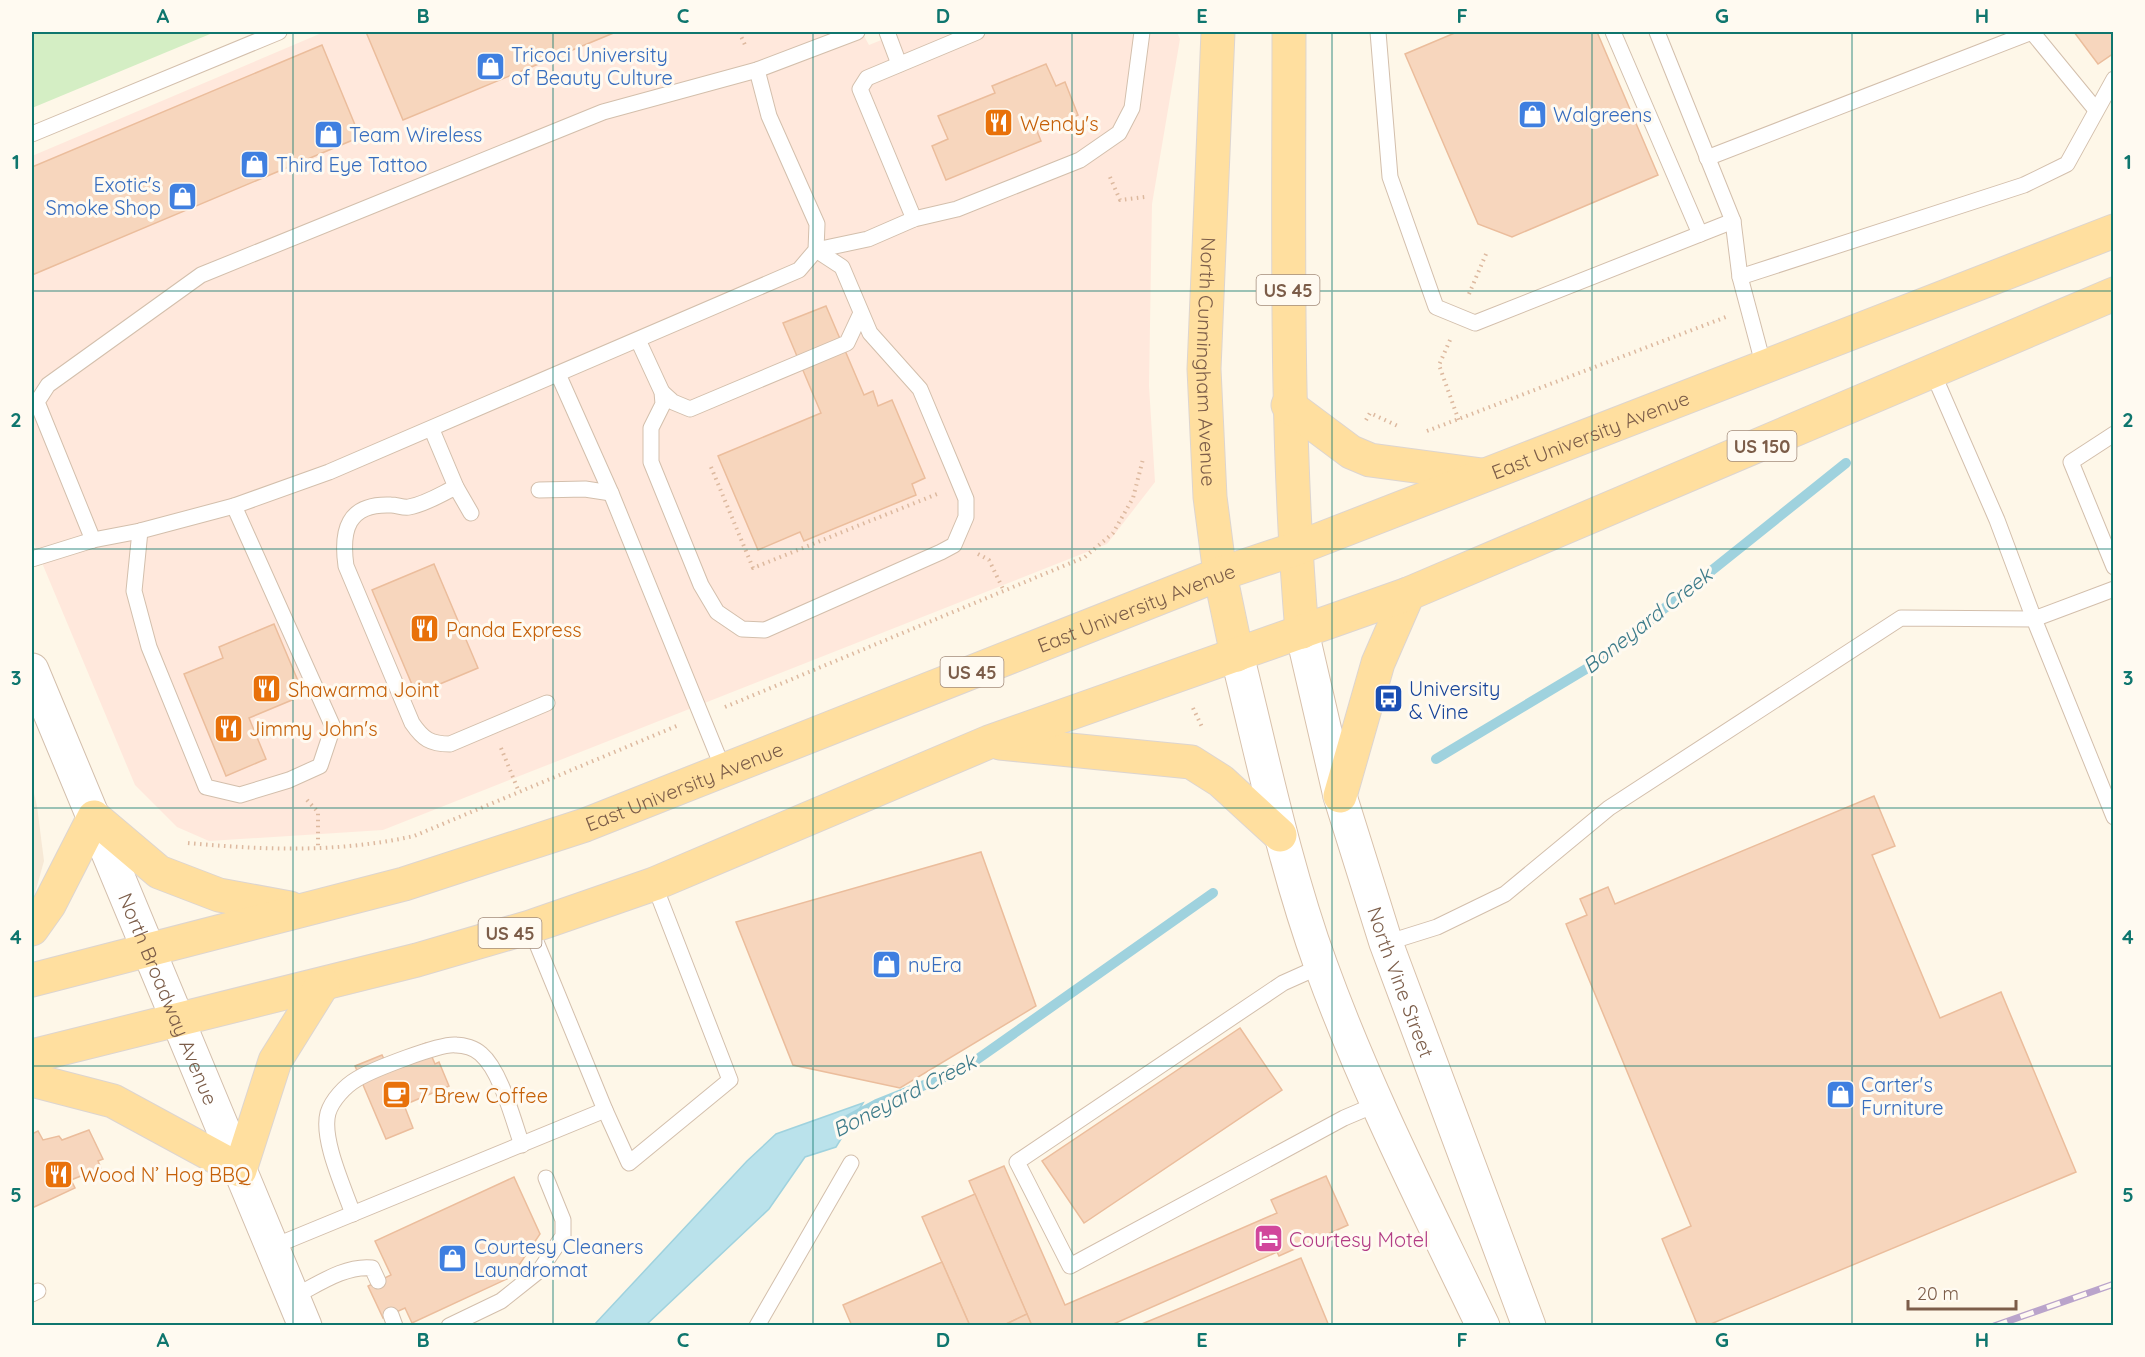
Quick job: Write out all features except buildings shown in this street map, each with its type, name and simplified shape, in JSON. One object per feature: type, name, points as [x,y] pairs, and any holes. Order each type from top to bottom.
[{"type":"main road","name":"North Cunningham Avenue","points":[[1218,32],[1204,369],[1210,497],[1220,574],[1237,655]]},
{"type":"main road","name":"US 45","points":[[32,1056],[323,984],[530,927],[654,884],[989,742],[1302,632],[1295,549],[1288,405],[1289,32]]},
{"type":"main road","name":"East University Avenue","points":[[148,950],[404,884],[542,839],[724,771],[1220,574],[1295,549],[2114,231]]},
{"type":"main road","name":"US 150","points":[[1302,632],[1408,594],[1783,437],[2114,294]]},
{"type":"main road","points":[[1288,405],[1352,452],[1370,460],[1484,476]]},
{"type":"main road","points":[[1340,796],[1378,663],[1408,594]]},
{"type":"main road","name":"North Vine Street","points":[[1302,632],[1340,796],[1386,943],[1529,1326]]},
{"type":"main road","points":[[1237,655],[1280,835],[1321,966],[1377,1104],[1483,1326]]},
{"type":"main road","name":"North Broadway Avenue","points":[[32,670],[176,1021],[299,1311]]},
{"type":"main road","points":[[989,742],[1191,762],[1221,781],[1280,835]]},
{"type":"main road","points":[[32,929],[49,905],[94,817],[159,872],[219,895],[300,910]]},
{"type":"main road","name":"US 45","points":[[32,980],[148,950]]},
{"type":"main road","points":[[32,1080],[113,1101],[240,1170],[275,1061],[323,984]]},
{"type":"lane","points":[[32,134],[279,32]]},
{"type":"lane","points":[[93,540],[37,402],[48,385],[201,275],[562,127],[603,112],[757,70],[857,32]]},
{"type":"lane","points":[[887,32],[899,64]]},
{"type":"lane","points":[[914,219],[860,89],[867,78],[976,32]]},
{"type":"lane","points":[[32,559],[93,540],[140,531],[234,506],[328,472],[799,270],[816,250],[868,239],[914,219],[957,209],[1080,160],[1119,133],[1132,108],[1142,32]]},
{"type":"lane","points":[[1377,32],[1390,177],[1436,307],[1475,323],[1733,221]]},
{"type":"lane","points":[[1613,32],[1700,234]]},
{"type":"lane","points":[[1657,32],[1733,221],[1740,277],[1764,367]]},
{"type":"lane","points":[[1707,158],[2032,32],[2096,110]]},
{"type":"lane","points":[[757,70],[769,116],[817,224],[816,250]]},
{"type":"lane","points":[[1740,277],[2024,185],[2067,164],[2084,137],[2114,79]]},
{"type":"lane","points":[[638,340],[662,392],[663,404],[651,428],[651,462],[701,585],[717,612],[742,629],[765,630],[954,545],[966,517],[966,499],[920,389],[870,333],[842,267],[816,250]]},
{"type":"lane","points":[[662,392],[673,402],[690,409],[848,343],[861,313]]},
{"type":"lane","points":[[1932,371],[1997,520],[2034,619],[2114,817]]},
{"type":"lane","points":[[558,374],[611,493],[724,771]]},
{"type":"lane","points":[[432,429],[456,487],[471,513]]},
{"type":"lane","points":[[2114,434],[2071,462],[2114,567]]},
{"type":"lane","points":[[456,487],[423,503],[406,507],[391,505],[372,507],[356,514],[345,526],[342,542],[346,566],[412,723],[421,737],[434,744],[450,744],[547,703]]},
{"type":"lane","points":[[539,490],[585,489],[611,493]]},
{"type":"lane","points":[[140,531],[134,591],[149,647],[206,787],[240,795],[289,780],[320,765],[333,727],[234,506]]},
{"type":"lane","points":[[1386,943],[1437,927],[1505,894],[1609,808],[1901,618],[2034,619],[2114,589]]},
{"type":"lane","points":[[530,927],[629,1163],[730,1080],[654,884]]},
{"type":"lane","points":[[1321,966],[1283,982],[1017,1162],[1070,1266],[1344,1118],[1377,1104]]},
{"type":"lane","points":[[353,1214],[327,1130],[328,1113],[335,1098],[356,1079],[454,1044],[481,1053],[494,1072],[522,1144]]},
{"type":"lane","points":[[272,1247],[605,1110]]},
{"type":"lane","points":[[757,1326],[851,1163]]},
{"type":"lane","points":[[449,1326],[501,1301],[540,1270],[563,1236],[562,1220],[546,1178]]},
{"type":"lane","points":[[299,1311],[346,1271],[362,1267],[372,1268],[378,1281]]},
{"type":"path","points":[[1110,177],[1120,200],[1145,197]]},
{"type":"path","points":[[1424,432],[1714,321]]},
{"type":"path","points":[[1370,414],[1403,428]]},
{"type":"path","points":[[730,705],[1085,557],[1113,533],[1133,498],[1143,459]]},
{"type":"path","points":[[711,467],[753,568],[960,483]]},
{"type":"path","points":[[954,545],[988,560],[1004,591]]},
{"type":"path","points":[[1193,708],[1204,731],[1201,739]]},
{"type":"path","points":[[1204,731],[1213,729]]},
{"type":"path","points":[[188,843],[254,849],[318,849],[371,846],[414,836],[666,730]]},
{"type":"path","points":[[500,745],[519,792]]},
{"type":"path","points":[[289,780],[318,812],[318,849]]},
{"type":"shaded area","points":[[324,32],[862,32],[869,45],[901,32],[1177,32],[1180,39],[1152,204],[1149,386],[1155,482],[1107,544],[383,830],[209,841],[177,827],[135,785],[32,539],[32,156]]},
{"type":"shaded area","points":[[32,785],[44,861],[32,904]]},
{"type":"green space","points":[[32,32],[215,32],[32,108]]},
{"type":"water","points":[[863,1103],[836,1147],[805,1157],[769,1209],[646,1325],[594,1325],[747,1161],[776,1134]]},
{"type":"waterway","name":"Boneyard Creek","points":[[1436,759],[1596,663],[1846,463]]},
{"type":"waterway","name":"Boneyard Creek","points":[[844,1122],[877,1104],[962,1070],[1213,893]]},
{"type":"railway","points":[[1994,1326],[2114,1284]]},
{"type":"place","name":"Tricoci University of Beauty Culture","points":[[490,66]]},
{"type":"place","name":"Walgreens","points":[[1532,114]]},
{"type":"place","name":"Wendy's","points":[[999,123]]},
{"type":"place","name":"Team Wireless","points":[[328,134]]},
{"type":"place","name":"Third Eye Tattoo","points":[[255,164]]},
{"type":"place","name":"Exotic's Smoke Shop","points":[[182,196]]},
{"type":"place","name":"Panda Express","points":[[425,629]]},
{"type":"place","name":"Shawarma Joint","points":[[267,689]]},
{"type":"place","name":"University & Vine","points":[[1388,699]]},
{"type":"place","name":"Jimmy John's","points":[[228,728]]},
{"type":"place","name":"nuEra","points":[[887,964]]},
{"type":"place","name":"7 Brew Coffee","points":[[397,1095]]},
{"type":"place","name":"Carter's Furniture","points":[[1840,1095]]},
{"type":"place","name":"Wood N’ Hog BBQ","points":[[59,1174]]},
{"type":"place","name":"Courtesy Motel","points":[[1268,1239]]},
{"type":"place","name":"Courtesy Cleaners Laundromat","points":[[453,1258]]}]
